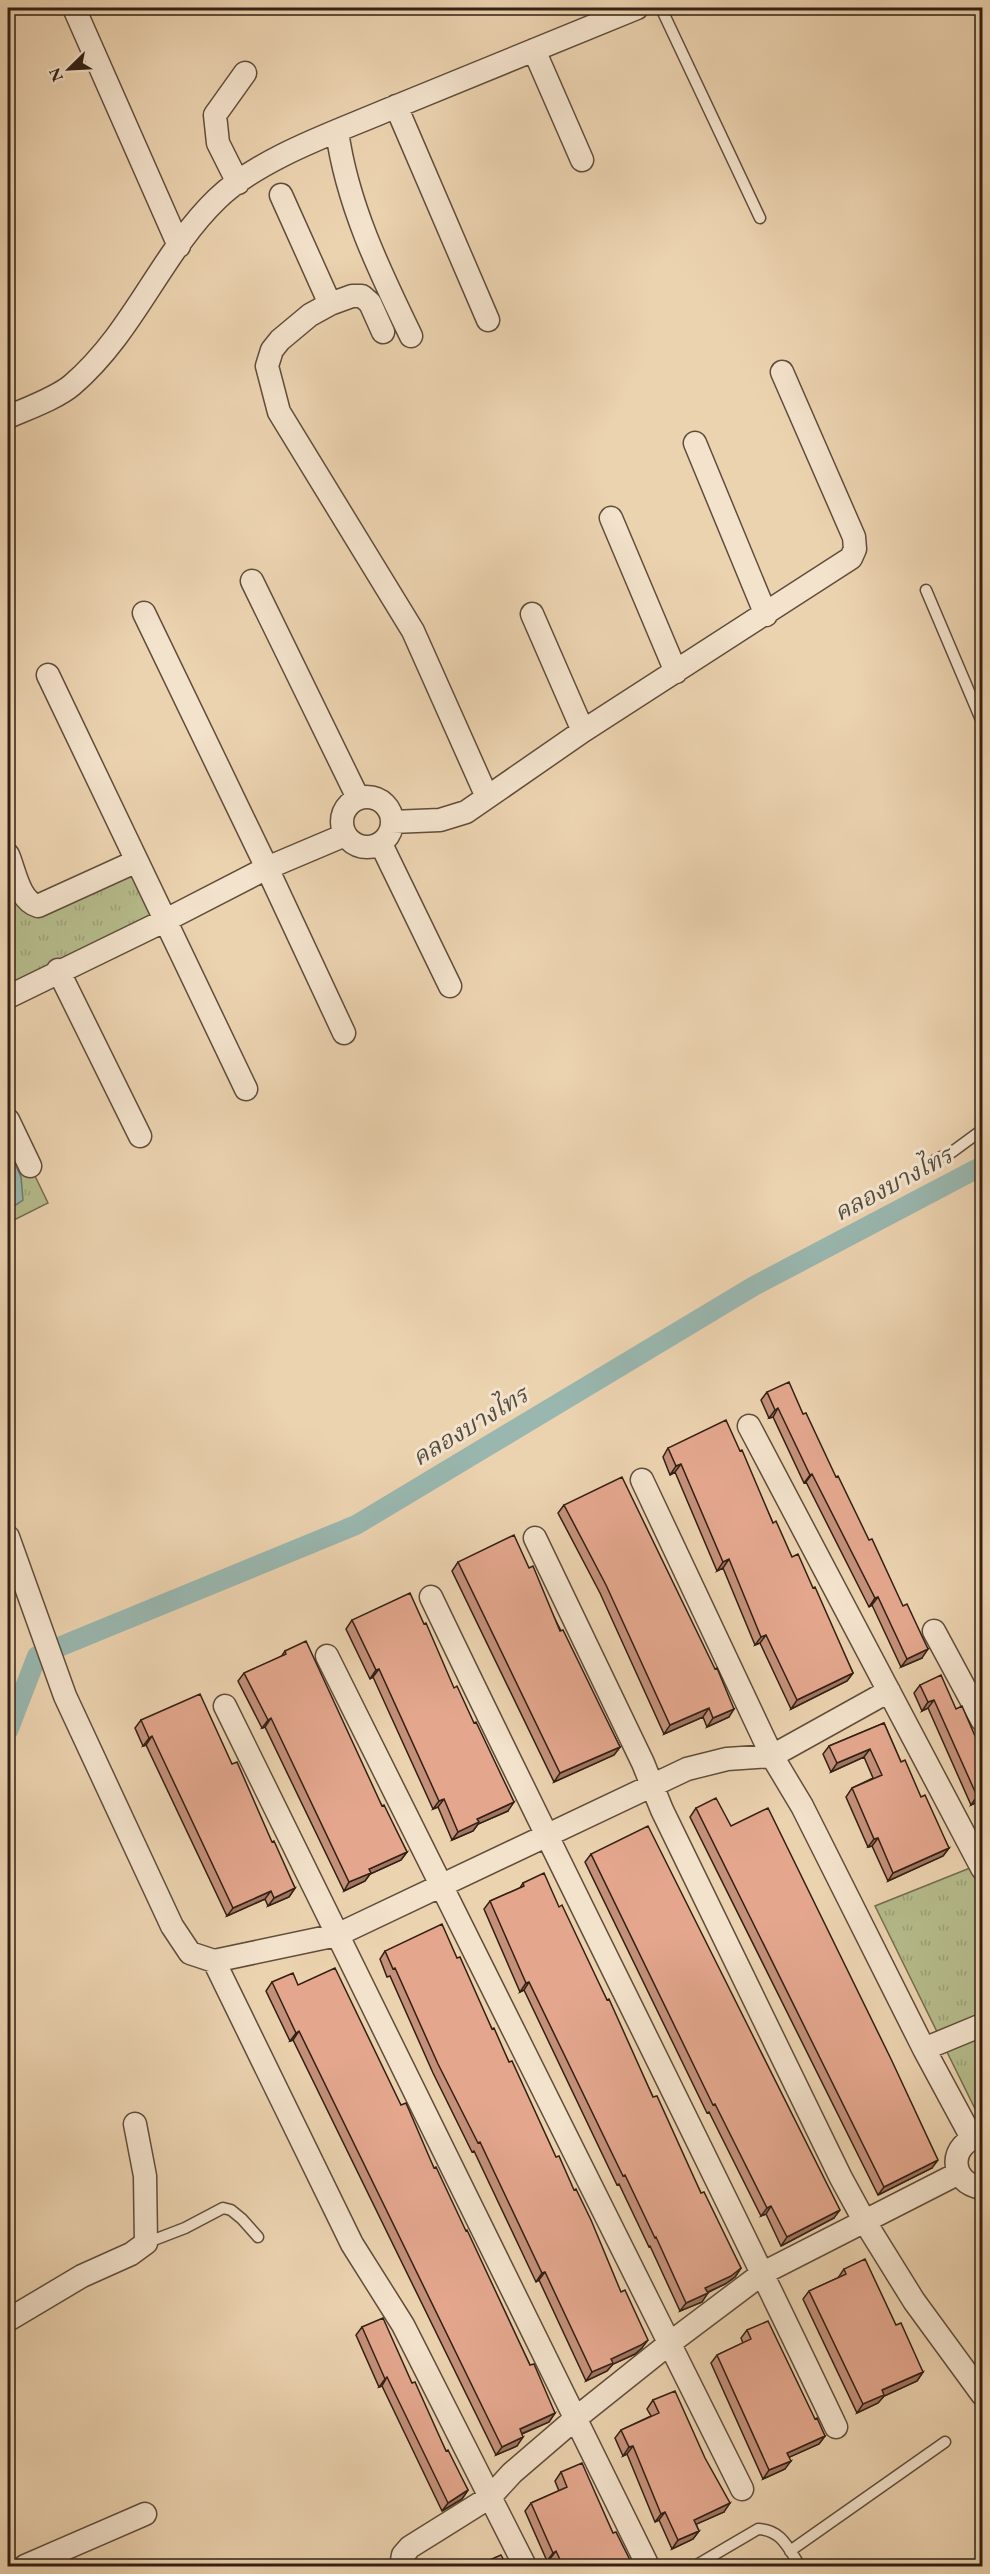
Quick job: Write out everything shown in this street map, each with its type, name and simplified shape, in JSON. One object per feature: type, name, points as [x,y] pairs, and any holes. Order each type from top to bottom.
[{"type":"street","points":[[74,8],[179,246]]},
{"type":"street","points":[[8,417],[71,386],[99,359],[137,311],[179,246],[217,199],[261,168],[337,131],[637,8]]},
{"type":"street","points":[[534,50],[582,160]]},
{"type":"street","points":[[238,183],[218,143],[215,115],[245,73]]},
{"type":"street","points":[[396,106],[488,320]]},
{"type":"street","points":[[337,131],[342,165],[370,250],[411,336]]},
{"type":"street","points":[[281,195],[330,304]]},
{"type":"street","points":[[383,332],[370,303],[362,296],[352,296],[310,315],[280,340],[272,350],[267,366],[279,412],[414,631],[488,797]]},
{"type":"street","points":[[392,822],[440,820],[466,812],[583,731],[851,558],[855,549],[854,537],[782,372]]},
{"type":"street","points":[[695,443],[766,615]]},
{"type":"street","points":[[611,518],[676,672]]},
{"type":"street","points":[[252,581],[358,798]]},
{"type":"street","points":[[144,613],[344,1034]]},
{"type":"street","points":[[532,614],[583,731]]},
{"type":"street","points":[[48,675],[246,1089]]},
{"type":"street","points":[[370,796],[382,801],[390,810],[392,822],[389,834],[381,844],[361,847],[345,835],[342,821],[346,807],[358,798],[370,796]]},
{"type":"street","points":[[8,996],[164,921],[267,868],[345,835]]},
{"type":"street","points":[[381,844],[450,986]]},
{"type":"street","points":[[8,855],[25,898],[38,906],[137,861]]},
{"type":"street","points":[[58,970],[140,1136]]},
{"type":"street","points":[[8,1120],[30,1166]]},
{"type":"street","points":[[749,1426],[982,1868]]},
{"type":"street","points":[[401,2566],[403,2555],[410,2547],[490,2497],[512,2473],[576,2418],[763,2273],[865,2222],[974,2186],[956,2163],[963,2144],[977,2137],[924,2049],[802,1806],[772,1755],[642,1480]]},
{"type":"street","points":[[8,1538],[65,1696],[172,1926],[190,1953],[214,1961],[337,1935],[687,1769],[727,1759],[772,1755],[889,1691]]},
{"type":"street","points":[[535,1538],[662,1810],[841,2178],[865,2222],[914,2301],[982,2394]]},
{"type":"street","points":[[431,1597],[837,2427]]},
{"type":"street","points":[[934,1631],[982,1720]]},
{"type":"street","points":[[327,1656],[742,2489]]},
{"type":"street","points":[[225,1706],[648,2566]]},
{"type":"street","points":[[214,1961],[352,2244],[403,2325],[525,2566]]},
{"type":"street","points":[[924,2049],[982,2025]]},
{"type":"street","points":[[8,2320],[82,2276],[131,2254],[146,2243],[146,2185],[135,2124]]},
{"type":"street","points":[[25,2566],[145,2514]]},
{"type":"lane","points":[[661,8],[760,218]]},
{"type":"lane","points":[[926,590],[982,722]]},
{"type":"lane","points":[[935,1160],[982,1130]]},
{"type":"lane","points":[[146,2243],[185,2228],[223,2208],[231,2210],[242,2219],[258,2237]]},
{"type":"lane","points":[[790,2552],[945,2442]]},
{"type":"lane","points":[[696,2566],[758,2529],[770,2529],[780,2535],[800,2566]]},
{"type":"green space","points":[[134,851],[164,921],[8,997],[8,864],[33,906]]},
{"type":"green space","points":[[8,1120],[48,1203],[8,1223]]},
{"type":"green space","points":[[970,1868],[982,1894],[982,2123],[875,1906]]},
{"type":"water","points":[[8,1148],[21,1177],[23,1200],[8,1210]]},
{"type":"building","points":[[789,1382],[803,1414],[806,1413],[836,1477],[838,1476],[869,1540],[872,1539],[903,1606],[907,1604],[928,1649],[907,1659],[878,1597],[875,1598],[812,1474],[810,1475],[778,1408],[775,1410],[767,1392]]},
{"type":"building","points":[[726,1420],[740,1451],[742,1450],[773,1523],[776,1521],[792,1557],[798,1554],[813,1588],[815,1587],[853,1673],[797,1700],[766,1635],[761,1637],[729,1559],[723,1562],[681,1464],[676,1466],[668,1448]]},
{"type":"building","points":[[622,1477],[715,1669],[717,1668],[734,1709],[713,1718],[709,1708],[670,1725],[606,1585],[564,1505]]},
{"type":"building","points":[[514,1535],[529,1568],[533,1566],[560,1631],[563,1630],[620,1747],[560,1773],[458,1562]]},
{"type":"building","points":[[410,1593],[424,1624],[426,1623],[454,1688],[457,1686],[474,1723],[476,1722],[514,1802],[477,1819],[479,1822],[458,1832],[444,1799],[439,1801],[379,1669],[376,1670],[352,1620]]},
{"type":"building","points":[[306,1641],[382,1806],[384,1805],[407,1852],[369,1869],[371,1873],[349,1882],[271,1718],[268,1720],[244,1673],[286,1654],[285,1651]]},
{"type":"building","points":[[941,1675],[956,1709],[962,1706],[982,1752],[982,1797],[981,1794],[977,1796],[934,1700],[928,1702],[920,1685]]},
{"type":"building","points":[[200,1694],[232,1764],[237,1762],[295,1888],[274,1898],[271,1891],[233,1908],[152,1736],[149,1738],[141,1720]]},
{"type":"building","points":[[884,1723],[901,1762],[905,1760],[921,1797],[925,1795],[949,1848],[893,1873],[878,1838],[874,1839],[852,1788],[882,1775],[870,1749],[837,1763],[829,1746]]},
{"type":"building","points":[[716,1798],[731,1826],[768,1808],[938,2160],[884,2187],[696,1808]]},
{"type":"building","points":[[648,1826],[840,2210],[787,2237],[771,2206],[767,2208],[715,2104],[713,2105],[591,1854]]},
{"type":"building","points":[[544,1873],[559,1907],[562,1905],[607,2000],[609,1999],[653,2097],[657,2096],[701,2193],[704,2192],[741,2268],[731,2276],[705,2288],[708,2293],[686,2303],[656,2237],[625,2175],[623,2176],[529,1982],[526,1983],[490,1901],[524,1886],[523,1883]]},
{"type":"building","points":[[442,1924],[457,1958],[460,1957],[492,2029],[494,2028],[509,2062],[512,2061],[556,2157],[559,2156],[574,2190],[576,2189],[621,2292],[625,2290],[648,2340],[611,2359],[613,2363],[592,2372],[480,2142],[478,2143],[438,2064],[395,1968],[393,1969],[385,1951]]},
{"type":"building","points":[[335,1968],[401,2105],[406,2103],[434,2168],[436,2167],[467,2230],[530,2365],[534,2364],[555,2413],[520,2429],[523,2437],[502,2447],[299,2031],[296,2033],[272,1982],[293,1973],[298,1985]]},
{"type":"building","points":[[865,2259],[896,2325],[901,2323],[923,2372],[882,2390],[884,2395],[863,2404],[809,2291],[846,2274],[844,2269]]},
{"type":"building","points":[[383,2318],[412,2383],[415,2382],[446,2451],[448,2450],[468,2490],[448,2503],[387,2377],[385,2379],[362,2327]]},
{"type":"building","points":[[768,2321],[825,2436],[787,2453],[791,2461],[769,2470],[717,2355],[751,2339],[747,2330]]},
{"type":"building","points":[[675,2391],[705,2458],[730,2503],[694,2520],[699,2531],[678,2540],[665,2512],[661,2514],[633,2446],[629,2447],[621,2430],[659,2413],[653,2400]]},
{"type":"building","points":[[582,2463],[613,2533],[616,2532],[633,2566],[563,2566],[556,2551],[553,2553],[531,2503],[567,2487],[561,2472]]},
{"type":"building","points":[[501,2555],[507,2566],[476,2566]]},
{"type":"waterway","name":"คลองบางไทร","points":[[8,1731],[37,1656],[356,1525],[754,1286],[982,1166]]}]
